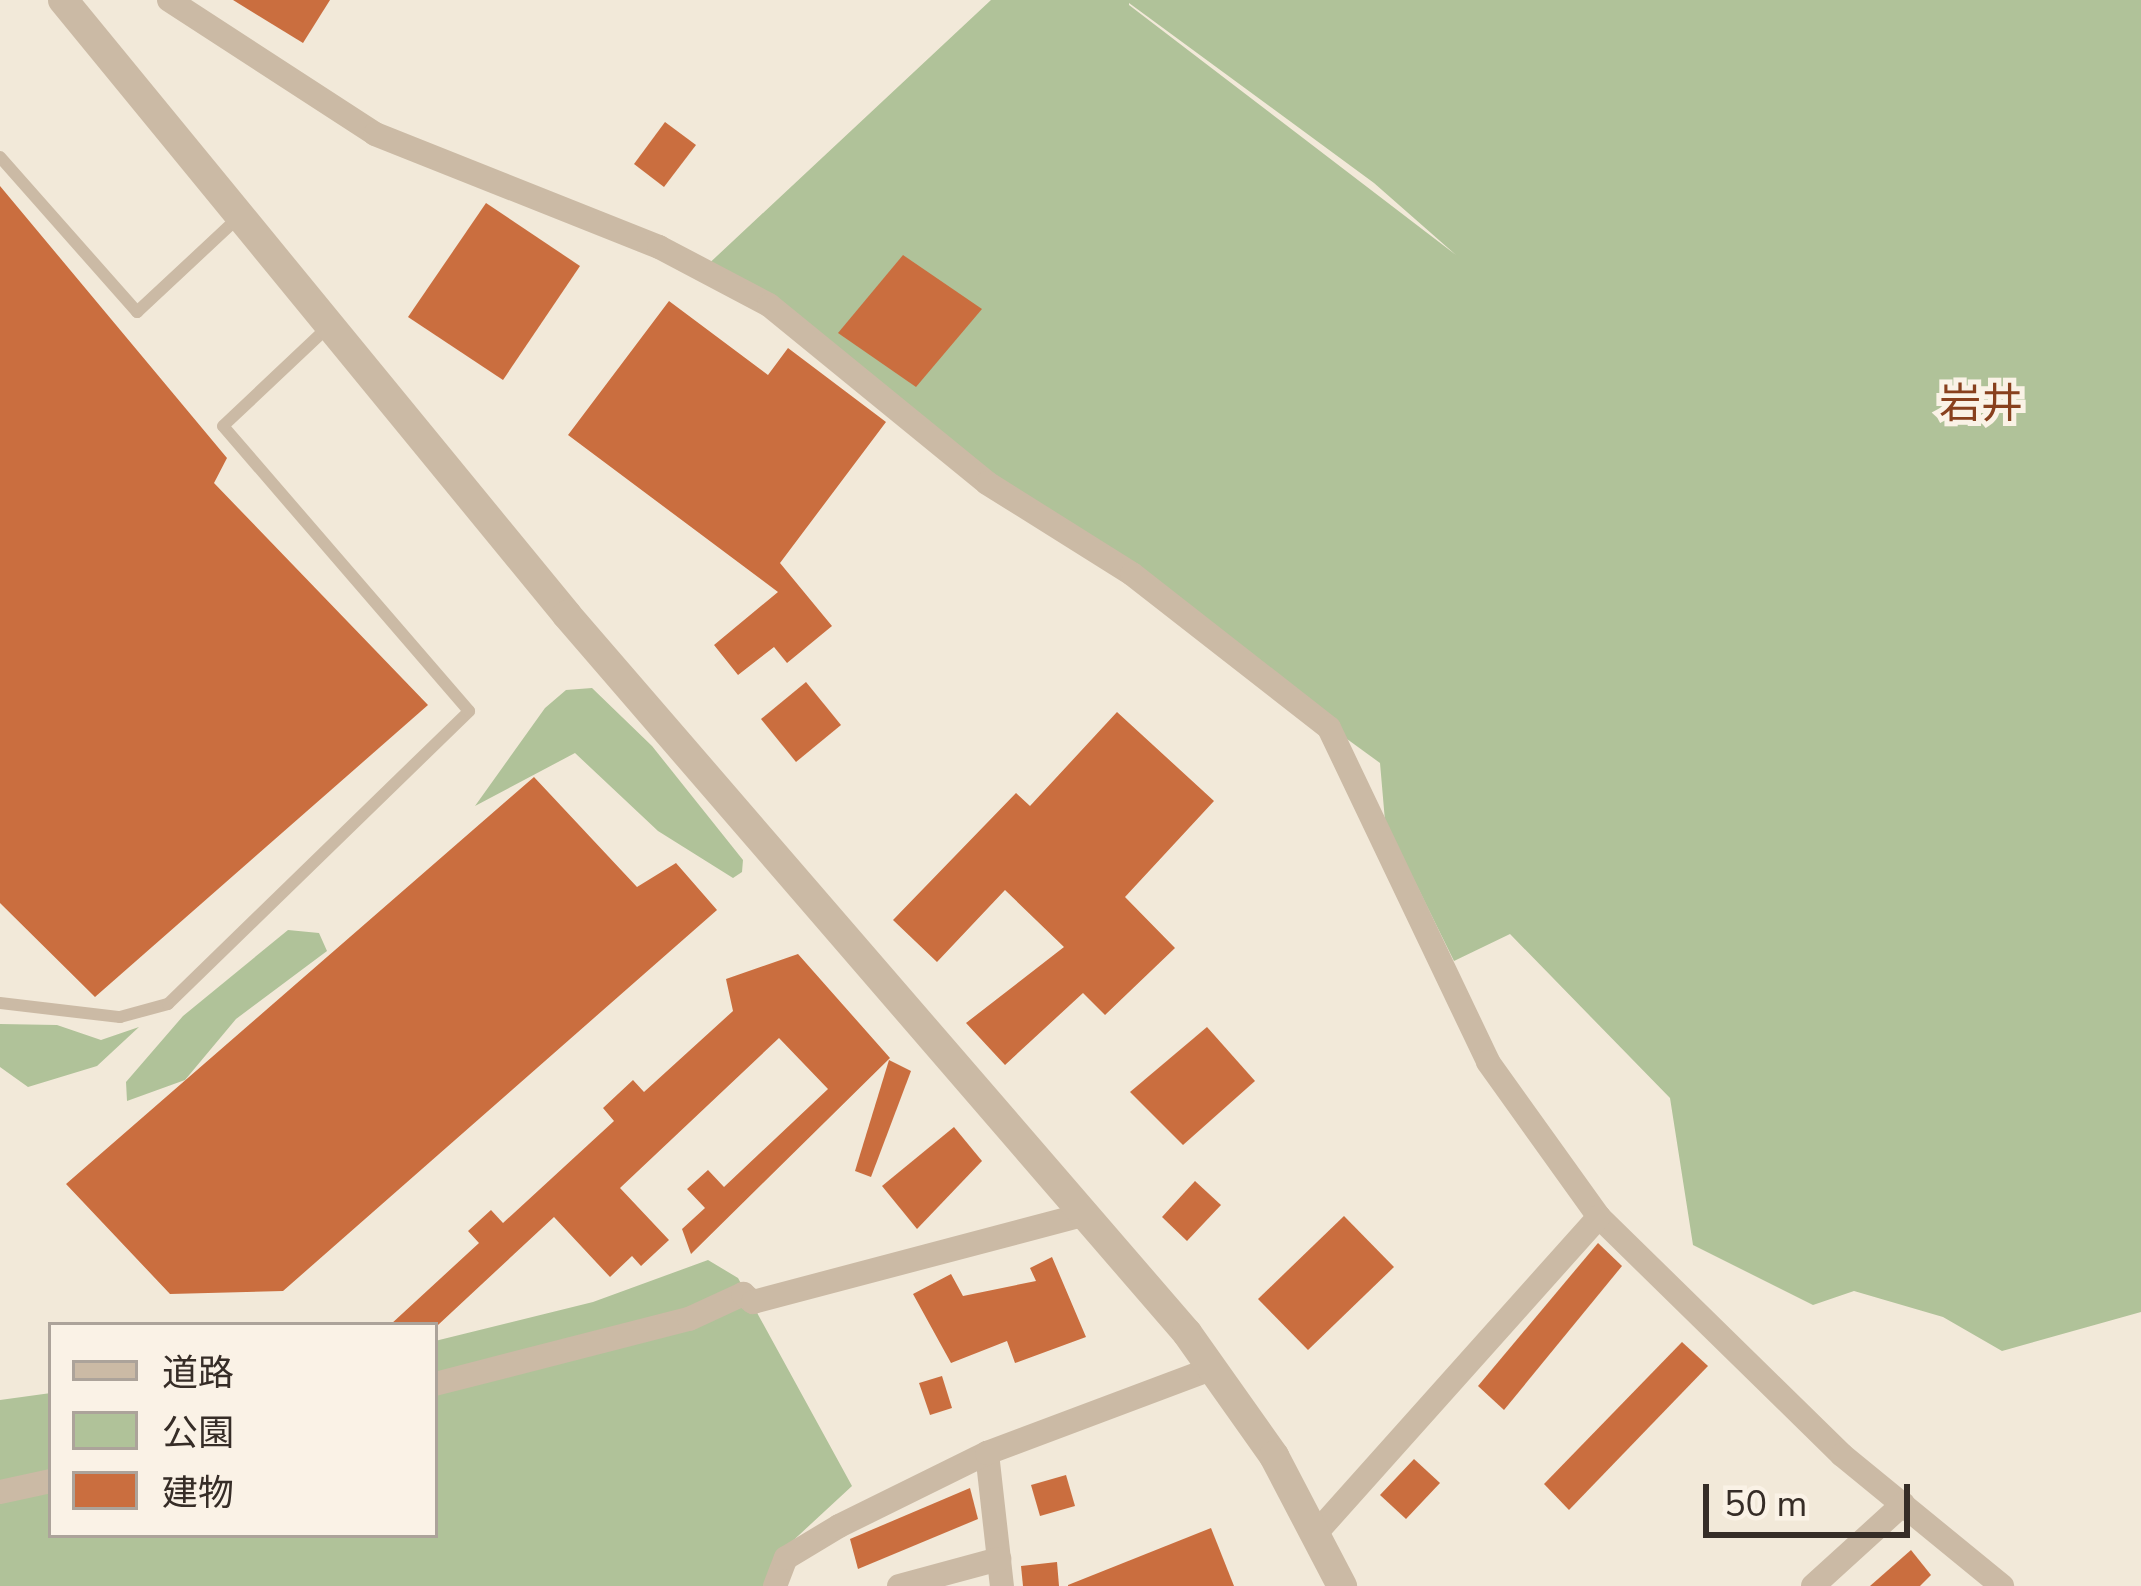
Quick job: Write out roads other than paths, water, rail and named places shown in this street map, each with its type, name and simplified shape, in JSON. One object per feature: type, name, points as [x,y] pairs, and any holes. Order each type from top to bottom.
[{"type":"street","points":[[63,0],[567,614],[1085,1214],[1211,1369],[1317,1532],[1342,1586]]},
{"type":"street","points":[[169,0],[375,134],[659,247],[769,305],[988,483],[1132,574],[1329,728],[1487,1062],[1599,1217],[1904,1504],[2002,1586]]},
{"type":"street","points":[[438,1383],[689,1319],[742,1294],[753,1302],[1085,1214]]},
{"type":"street","points":[[1317,1532],[1599,1217]]},
{"type":"street","points":[[775,1586],[786,1558],[987,1453],[1211,1369]]},
{"type":"street","points":[[987,1453],[1002,1586]]},
{"type":"street","points":[[0,1492],[48,1482]]},
{"type":"street","points":[[1813,1586],[1904,1504]]},
{"type":"street","points":[[899,1586],[999,1559]]},
{"type":"lane","points":[[0,157],[137,313],[241,215]]},
{"type":"lane","points":[[0,1003],[120,1017],[168,1004],[469,712],[223,426],[331,324]]},
{"type":"district","name":"岩井","points":[[1981,405]]}]
